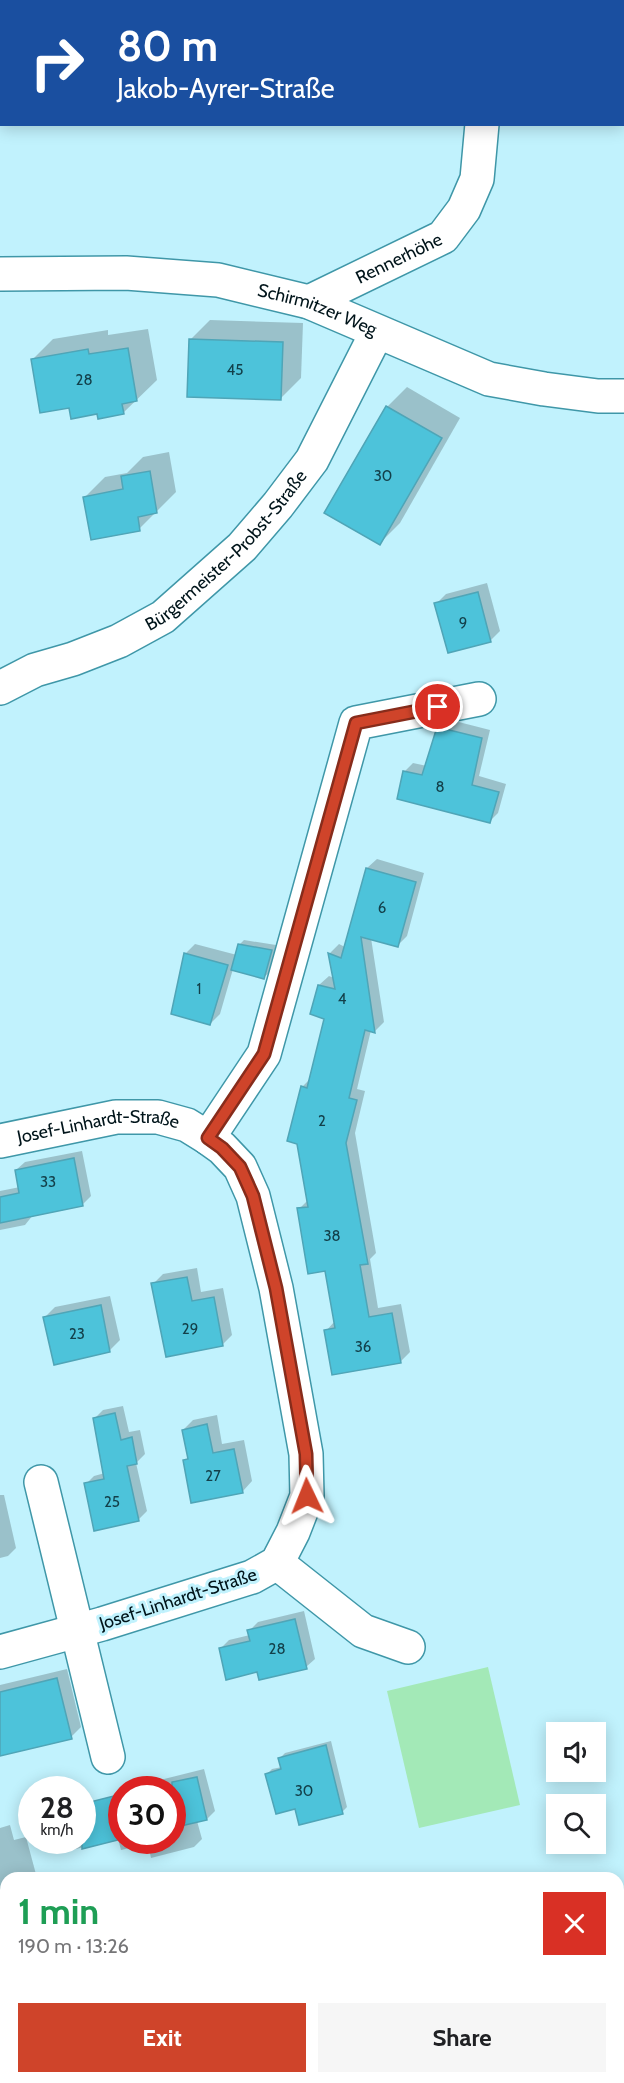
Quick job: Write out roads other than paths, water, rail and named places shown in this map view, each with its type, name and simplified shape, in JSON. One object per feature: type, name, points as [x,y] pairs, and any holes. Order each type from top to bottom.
[{"type":"street","name":"Rennerhöhe","points":[[309,302],[442,237],[464,209],[477,179],[482,126]]},
{"type":"street","name":"Schirmitzer Weg","points":[[0,274],[126,273],[218,280],[309,302],[489,379],[598,396],[624,396]]},
{"type":"street","name":"Bürgermeister-Probst-Straße","points":[[0,688],[35,670],[74,659],[119,641],[164,617],[242,547],[312,460],[377,332]]},
{"type":"street","points":[[208,1138],[264,1054],[356,723],[479,699]]},
{"type":"street","name":"Josef-Linhardt-Straße","points":[[0,1141],[116,1117],[158,1117],[188,1125],[222,1148],[240,1167],[253,1196],[276,1288],[306,1454],[307,1496],[293,1532],[277,1563],[252,1577],[76,1632],[0,1652]]},
{"type":"street","name":"Josef-Linhardt-Straße","points":[[42,1482],[76,1632],[108,1757]]},
{"type":"street","name":"Josef-Linhardt-Straße","points":[[277,1563],[363,1631],[408,1647]]}]
